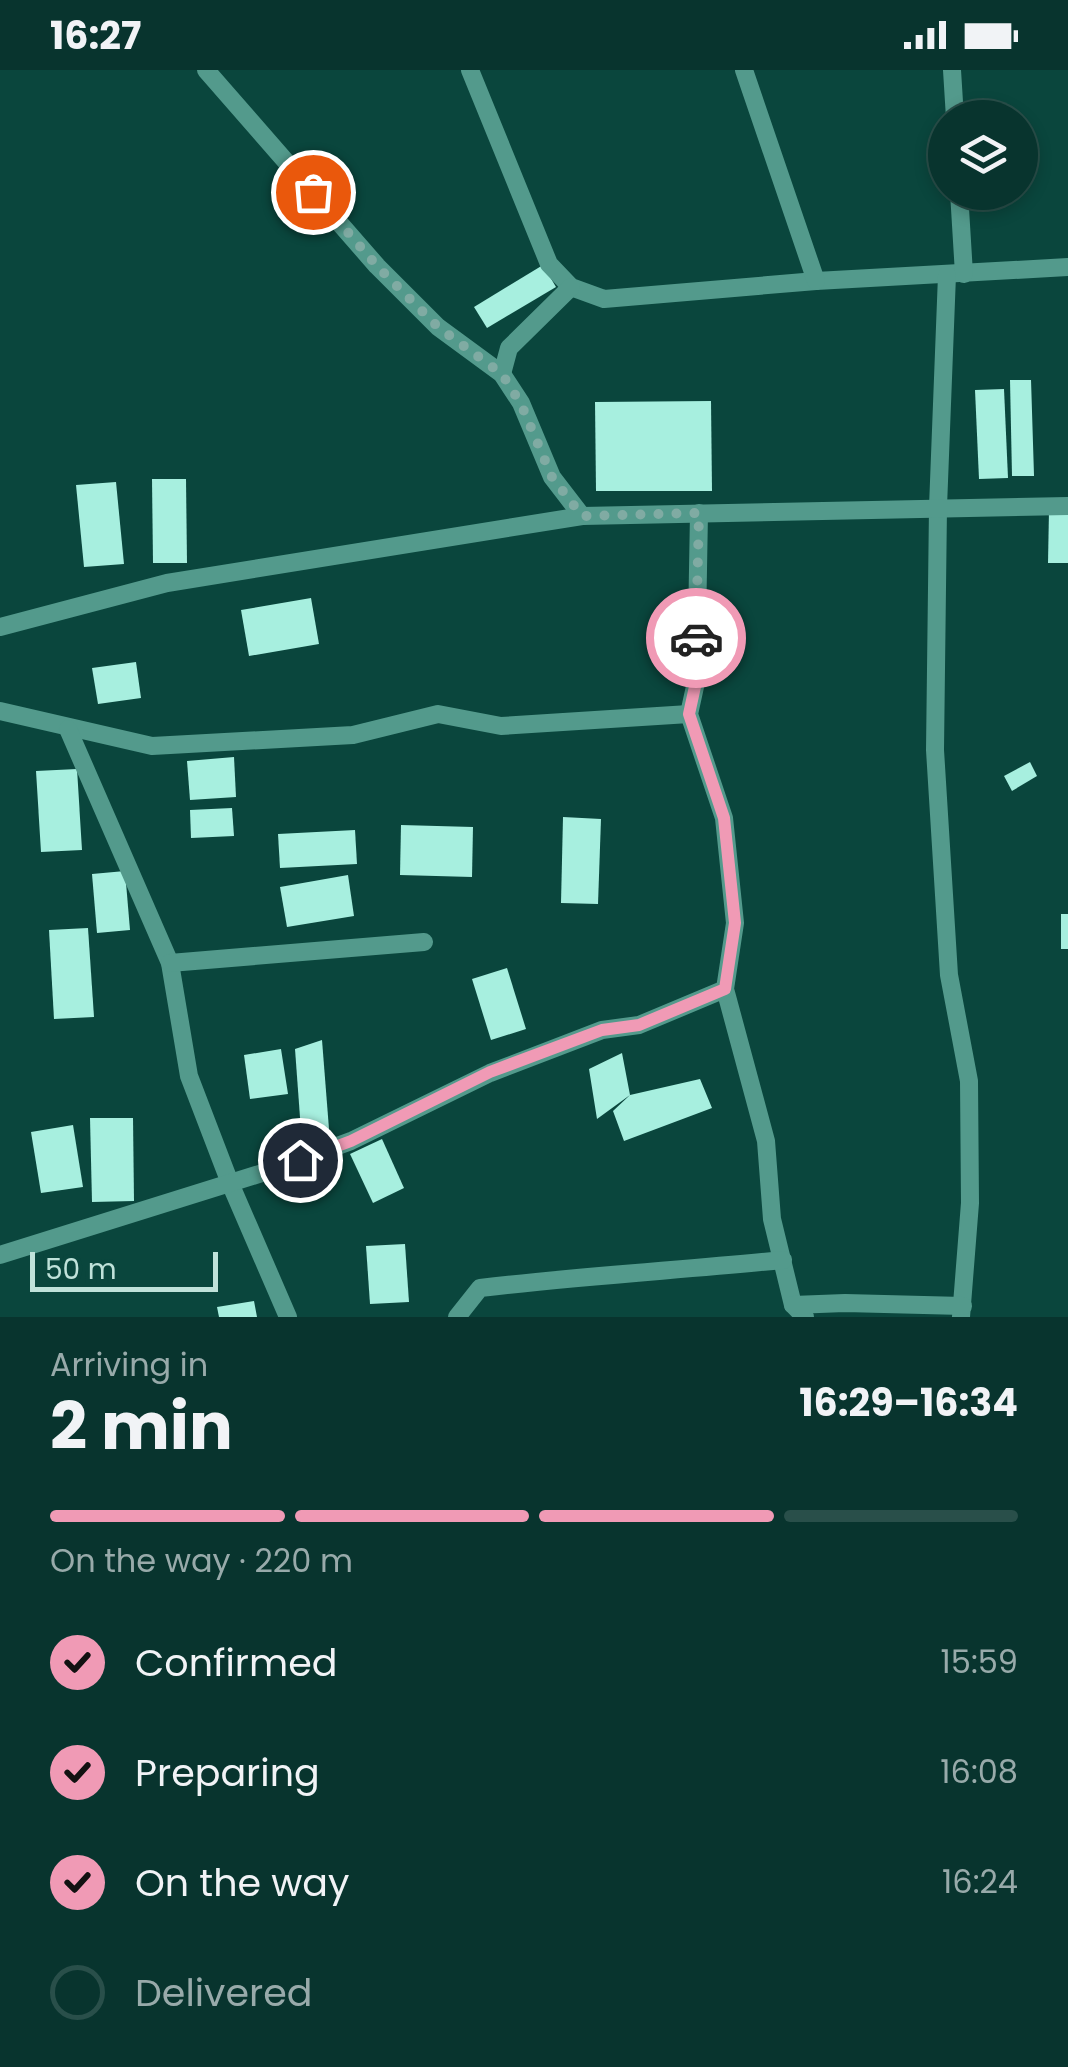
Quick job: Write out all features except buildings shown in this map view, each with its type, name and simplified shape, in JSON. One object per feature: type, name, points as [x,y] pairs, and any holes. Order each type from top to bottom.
[{"type":"street","points":[[206,70],[377,266],[438,327],[502,374],[521,404],[552,477],[582,516]]},
{"type":"street","points":[[470,70],[548,264],[571,287],[604,299],[816,281],[1068,267]]},
{"type":"street","points":[[744,70],[816,281]]},
{"type":"street","points":[[952,70],[953,100]]},
{"type":"street","points":[[699,513],[696,682],[689,714],[724,818],[735,923],[725,989],[766,1142],[772,1219],[799,1311],[878,1303],[962,1311],[970,1203],[969,1081],[950,974],[935,750],[938,507],[958,210]]},
{"type":"street","points":[[502,374],[509,348],[571,287]]},
{"type":"street","points":[[0,627],[167,583],[582,516],[1068,506]]},
{"type":"street","points":[[0,711],[152,746],[353,736],[438,714],[501,726],[689,714]]},
{"type":"street","points":[[68,729],[170,963],[189,1076],[288,1317]]},
{"type":"street","points":[[170,963],[424,942]]},
{"type":"street","points":[[0,1256],[351,1141],[490,1072],[602,1030],[639,1025],[725,989]]},
{"type":"street","points":[[456,1317],[480,1288],[783,1260]]},
{"type":"way so far","points":[[313,192],[377,266],[438,327],[502,374],[521,404],[552,477],[582,516],[699,513],[696,638]]},
{"type":"route","points":[[300,1160],[351,1141],[490,1072],[602,1030],[639,1025],[725,989],[735,923],[724,818],[689,714],[696,682],[696,638]]}]
